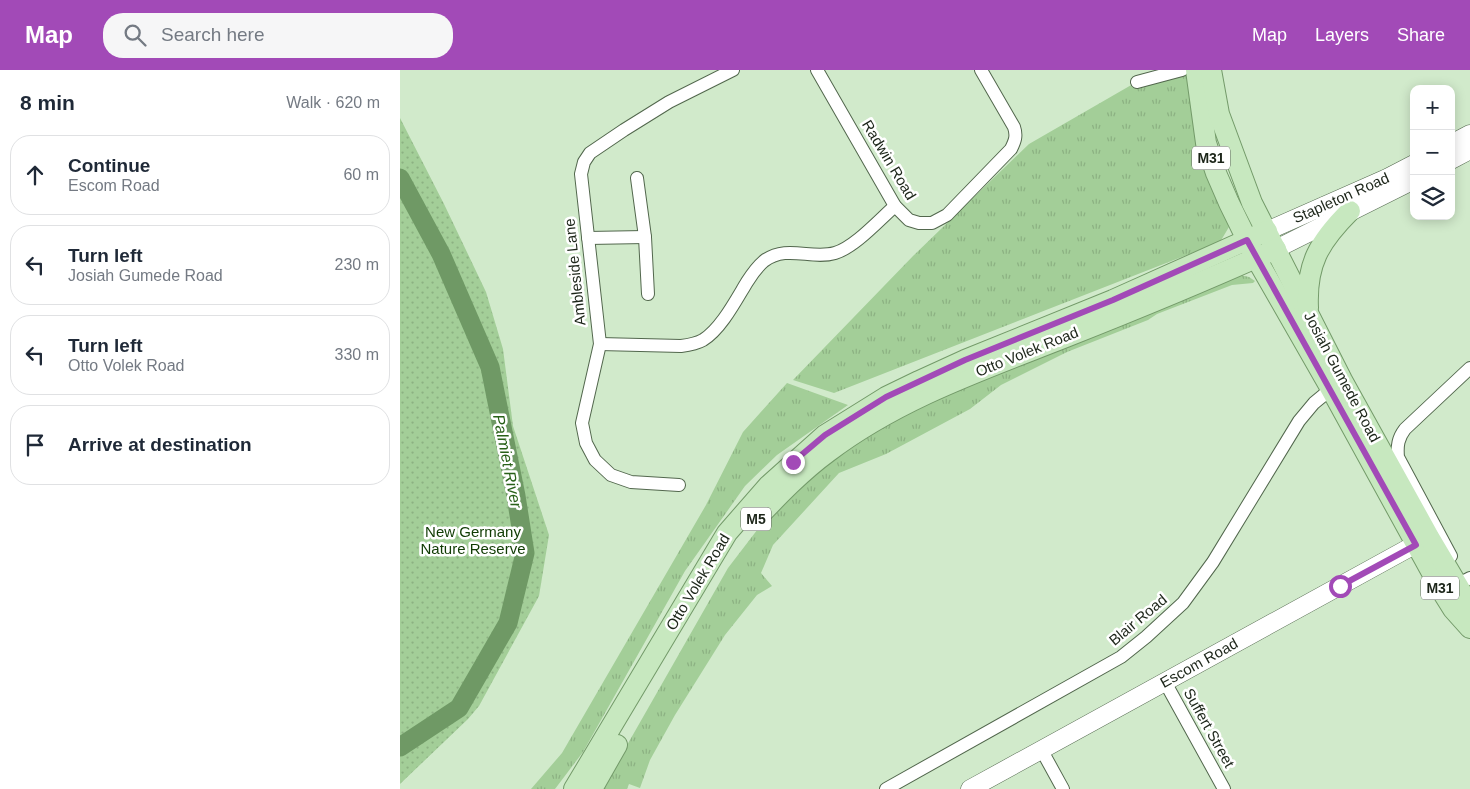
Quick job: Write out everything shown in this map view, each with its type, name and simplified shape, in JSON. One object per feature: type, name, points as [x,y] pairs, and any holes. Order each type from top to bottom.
[{"type":"main road","name":"Josiah Gumede Road","points":[[1196,70],[1206,143],[1228,203],[1256,258],[1331,389],[1422,541],[1458,584],[1465,598],[1470,621]]},
{"type":"main road","name":"Josiah Gumede Road","points":[[1211,70],[1219,114],[1252,203],[1309,312],[1422,541]]},
{"type":"main road","points":[[1309,312],[1307,287],[1317,252],[1329,234],[1350,211]]},
{"type":"main road","name":"M5","points":[[1247,240],[1272,240]]},
{"type":"main road","name":"Otto Volek Road","points":[[574,789],[726,533],[768,486],[825,435],[886,397],[926,378],[965,360],[1113,300],[1247,240]]},
{"type":"main road","name":"M5","points":[[1256,258],[1272,240]]},
{"type":"main road","name":"Otto Volek Road","points":[[592,789],[722,560],[776,497],[828,452],[891,411],[925,394],[1256,258]]},
{"type":"main road","name":"Josiah Gumede Road","points":[[1458,584],[1454,610],[1470,628]]},
{"type":"street","name":"Ambleside Lane","points":[[679,485],[631,482],[611,475],[602,467],[586,443],[582,422],[600,344],[581,174],[584,162],[590,153],[650,112],[733,70]]},
{"type":"street","name":"Radwin Road","points":[[818,70],[895,206],[909,220],[919,223],[932,223],[947,215],[1011,149],[1015,141],[1014,127],[981,70]]},
{"type":"street","points":[[1137,82],[1182,70]]},
{"type":"street","points":[[1455,142],[1470,134]]},
{"type":"street","points":[[1455,158],[1470,150]]},
{"type":"street","name":"Stapleton Road","points":[[1272,240],[1410,166]]},
{"type":"street","points":[[637,178],[645,237],[648,294]]},
{"type":"street","name":"Stapleton Road","points":[[1272,240],[1350,211],[1410,182]]},
{"type":"street","points":[[600,344],[681,346],[703,340],[712,334],[720,324],[755,270],[763,262],[778,254],[789,252],[824,255],[843,250],[895,206]]},
{"type":"street","points":[[588,238],[645,237]]},
{"type":"street","points":[[1458,584],[1398,457],[1397,447],[1399,437],[1405,429],[1470,368]]},
{"type":"street","name":"Blair Road","points":[[886,789],[1121,657],[1154,630],[1183,603],[1213,562],[1298,421],[1314,403],[1331,389]]},
{"type":"street","name":"Escom Road","points":[[970,789],[1422,541]]},
{"type":"street","name":"Suffert Street","points":[[1165,682],[1224,789]]},
{"type":"street","points":[[1041,749],[1062,789]]},
{"type":"green space","points":[[1194,74],[1203,146],[1229,227],[1220,242],[834,393],[793,380],[913,256],[1029,144],[1133,84]]},
{"type":"green space","name":"New Germany Nature Reserve","points":[[400,118],[486,292],[503,349],[513,426],[549,535],[539,596],[479,706],[468,719],[400,784]]},
{"type":"green space","points":[[1236,274],[1249,277],[1255,281],[1253,283],[1232,285],[1067,352],[1001,385],[970,409],[886,454],[839,473],[773,545],[761,573],[772,586],[757,595],[725,635],[675,715],[650,760],[640,788],[629,784],[627,789],[602,789],[728,568],[767,517],[809,477],[846,448],[887,423],[944,396]]},
{"type":"green space","points":[[787,383],[848,405],[777,455],[745,486],[685,571],[583,752],[555,789],[531,789],[562,753],[706,505],[743,432]]},
{"type":"waterway","name":"Palmiet River","points":[[400,178],[441,254],[490,367],[516,496],[525,553],[508,623],[459,708],[400,747]]},
{"type":"route","points":[[793,462],[825,435],[886,397],[965,360],[1113,300],[1247,240],[1416,545],[1340,586]]}]
